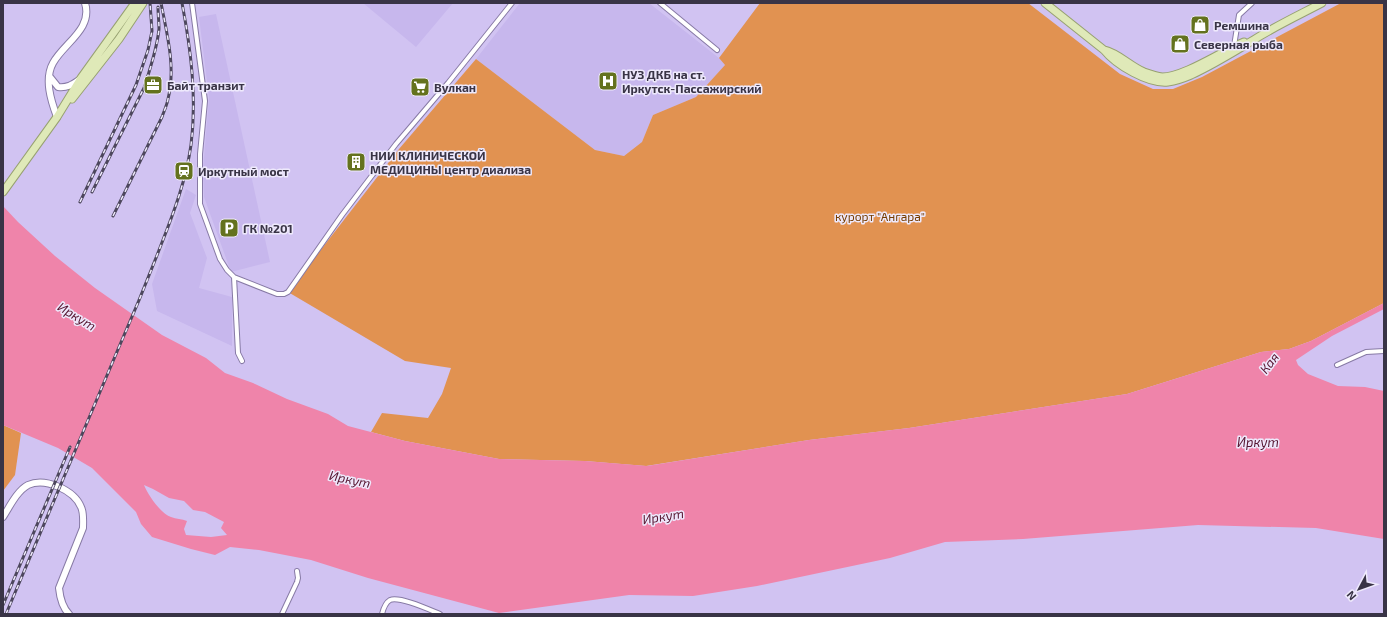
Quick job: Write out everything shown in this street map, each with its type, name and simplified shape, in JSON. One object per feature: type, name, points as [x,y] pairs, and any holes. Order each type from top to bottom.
[{"type":"main road","points":[[57,117],[81,78],[134,3]]},
{"type":"main road","points":[[3,192],[57,117],[119,39],[143,3]]},
{"type":"main road","points":[[1045,3],[1104,50],[1110,58],[1131,71],[1152,80],[1168,82],[1184,78],[1211,66],[1261,36],[1322,3]]},
{"type":"main road","points":[[1104,50],[1112,52],[1127,63],[1143,71],[1162,77],[1186,70],[1234,46],[1261,36]]},
{"type":"street","points":[[57,117],[49,88],[53,63],[80,30],[86,18],[87,9],[85,3]]},
{"type":"street","points":[[192,3],[205,102],[200,154],[200,204],[220,259],[227,270],[234,276],[277,294],[284,294],[288,292],[342,215],[396,144],[448,83],[512,3]]},
{"type":"street","points":[[660,3],[717,50]]},
{"type":"street","points":[[1234,46],[1239,15],[1252,3]]},
{"type":"street","points":[[50,77],[58,87],[64,88],[71,86],[81,78]]},
{"type":"street","points":[[234,276],[238,353],[242,361]]},
{"type":"street","points":[[1337,365],[1366,352],[1384,350]]},
{"type":"street","points":[[3,517],[18,494],[27,486],[34,483],[47,483],[64,489],[76,499],[82,507],[83,528],[59,588],[64,608],[69,614]]},
{"type":"street","points":[[282,614],[297,582],[297,571]]},
{"type":"street","points":[[382,614],[384,607],[390,600],[403,601],[440,614]]},
{"type":"shaded area","points":[[363,3],[453,3],[416,47]]},
{"type":"shaded area","name":"НУЗ ДКБ на ст. Иркутск-Пассажирский","points":[[520,3],[649,3],[719,58],[725,65],[696,97],[653,115],[642,142],[624,156],[595,150],[476,59]]},
{"type":"shaded area","points":[[216,14],[270,262],[231,272],[204,197],[203,169],[209,98],[199,17]]},
{"type":"shaded area","points":[[186,189],[196,195],[190,213],[207,258],[199,288],[232,297],[232,346],[157,311],[152,284]]},
{"type":"green space","name":"курорт \"Ангара\"","points":[[760,3],[1028,3],[1120,74],[1153,89],[1173,89],[1202,77],[1341,3],[1384,3],[1384,303],[1311,341],[1289,349],[1261,352],[1127,394],[909,428],[809,440],[646,466],[585,461],[499,459],[405,441],[371,432],[382,413],[428,418],[442,394],[451,368],[405,361],[288,292],[399,149],[476,59],[595,150],[624,156],[642,142],[653,115],[696,97],[725,65],[719,58]]},
{"type":"green space","points":[[3,425],[21,433],[15,475],[3,491]]},
{"type":"water","name":"Иркут","points":[[3,206],[55,256],[95,288],[162,335],[206,358],[225,373],[253,383],[287,399],[328,414],[348,426],[405,441],[499,459],[585,461],[647,466],[809,440],[909,428],[1127,394],[1261,352],[1289,349],[1311,341],[1384,303],[1384,309],[1332,336],[1296,360],[1298,365],[1308,374],[1338,386],[1365,387],[1384,391],[1384,539],[1316,528],[1198,525],[1023,539],[945,542],[890,558],[757,586],[693,596],[629,595],[499,613],[368,578],[311,560],[259,550],[230,547],[215,555],[152,537],[141,524],[136,512],[92,468],[58,448],[3,425]],"holes":[[[144,485],[169,498],[184,501],[193,510],[205,512],[224,522],[221,528],[227,535],[211,537],[186,535],[184,529],[187,521],[171,517],[163,512],[148,494]]]},
{"type":"railway","points":[[80,202],[136,85],[148,50],[152,31],[150,3]]},
{"type":"railway","points":[[113,216],[162,117],[168,101],[171,63],[161,3]]},
{"type":"railway","points":[[6,614],[141,296],[183,183],[189,158],[193,127],[193,92],[188,38],[182,3]]},
{"type":"railway","points":[[92,192],[144,88],[157,44],[159,29],[158,7]]},
{"type":"railway","points":[[3,605],[70,447]]},
{"type":"place","name":"Ремшина","points":[[1200,25]]},
{"type":"place","name":"Северная рыба","points":[[1180,44]]},
{"type":"place","name":"НУЗ ДКБ на ст. Иркутск-Пассажирский","points":[[608,81]]},
{"type":"place","name":"Байт транзит","points":[[153,85]]},
{"type":"place","name":"Вулкан","points":[[420,87]]},
{"type":"place","name":"НИИ КЛИНИЧЕСКОЙ МЕДИЦИНЫ центр диализа","points":[[356,162]]},
{"type":"place","name":"Иркутный мост","points":[[184,171]]},
{"type":"place","name":"ГК №201","points":[[229,228]]},
{"type":"water label","name":"Кая","points":[[1269,363]]}]
